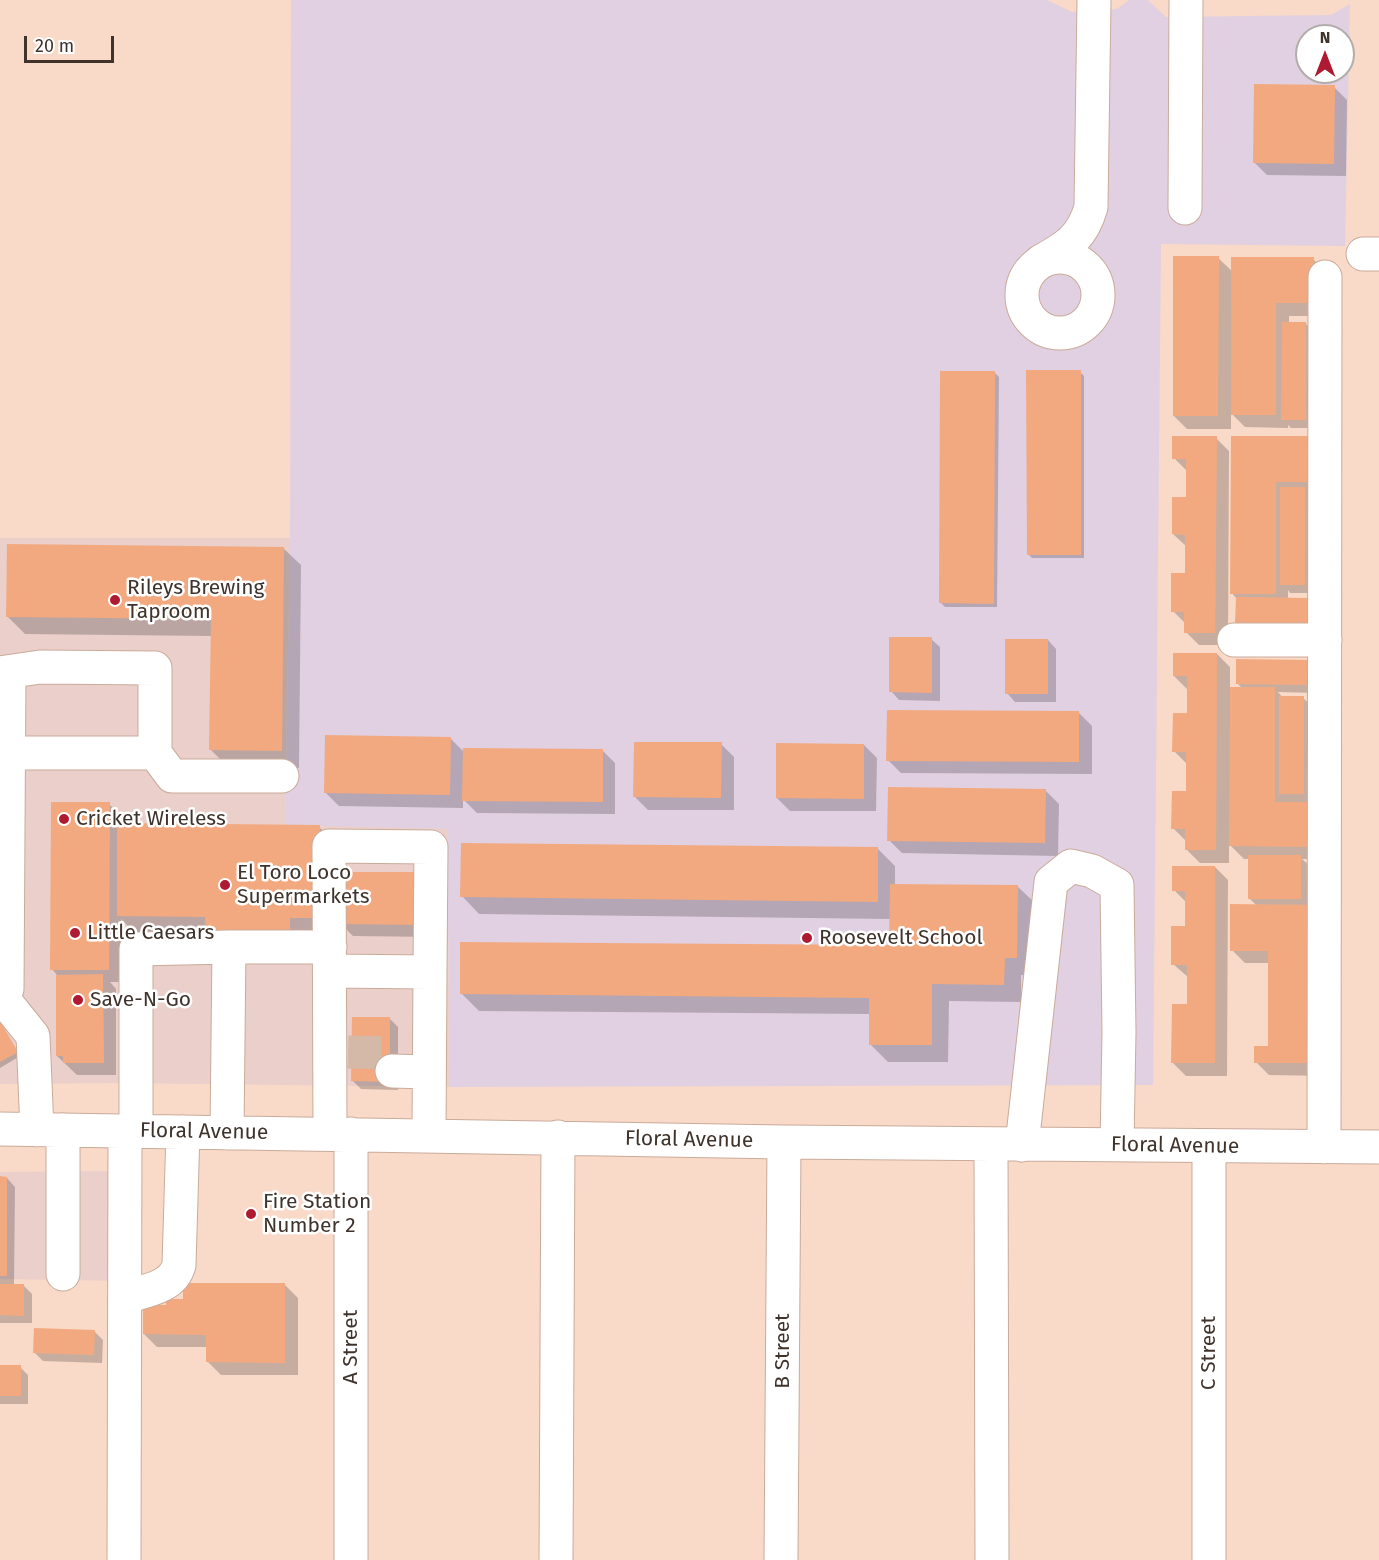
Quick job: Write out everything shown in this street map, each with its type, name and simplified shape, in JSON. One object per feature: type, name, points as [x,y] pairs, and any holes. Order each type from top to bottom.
[{"type":"street","points":[[1092,193],[1087,220],[1082,231],[1065,247],[1030,270],[1024,281],[1021,292],[1028,316],[1036,325],[1047,331],[1059,333],[1072,331],[1083,325],[1092,315],[1097,303],[1092,193],[1094,0]]},
{"type":"street","points":[[1185,208],[1186,0]]},
{"type":"street","points":[[1040,262],[1051,257],[1077,260],[1094,278],[1098,291]]},
{"type":"street","points":[[1324,1147],[1325,277]]},
{"type":"street","points":[[1234,640],[1325,640]]},
{"type":"street","points":[[63,1274],[50,1130],[33,1036],[1,997],[6,989],[9,753],[6,680],[40,667],[155,668],[155,753],[172,777],[282,777]]},
{"type":"street","points":[[9,753],[155,753]]},
{"type":"street","name":"A Street","points":[[351,1560],[340,1062],[330,959],[329,846],[431,848],[430,972]]},
{"type":"street","points":[[992,1560],[1006,1144],[1051,882],[1071,866],[1092,871],[1117,885],[1119,1032],[1117,1145]]},
{"type":"street","points":[[227,1133],[229,947]]},
{"type":"street","points":[[124,1560],[125,1297],[136,949],[229,947],[430,972],[429,1136]]},
{"type":"street","points":[[392,1062],[428,1062]]},
{"type":"street","name":"Floral Avenue","points":[[0,1130],[784,1142],[1379,1147]]},
{"type":"street","points":[[125,1297],[166,1283],[177,1273],[183,1132]]},
{"type":"street","points":[[555,1560],[558,1137]]},
{"type":"street","name":"B Street","points":[[781,1560],[784,1142]]},
{"type":"street","name":"C Street","points":[[1209,1146],[1209,1560]]},
{"type":"shaded area","points":[[291,0],[1047,0],[1072,12],[1117,9],[1129,0],[1148,0],[1166,17],[1331,15],[1350,4],[1350,24],[1295,24],[1295,84],[1348,84],[1345,246],[1161,244],[1153,1085],[450,1087],[447,829],[285,825],[290,538]]},
{"type":"shaded area","points":[[0,538],[290,538],[285,824],[447,829],[450,1087],[0,1084]]},
{"type":"shaded area","points":[[130,1171],[130,1281],[0,1279],[0,1172]]},
{"type":"building","points":[[1254,84],[1335,85],[1334,164],[1253,163]]},
{"type":"building","points":[[1173,256],[1219,256],[1218,416],[1173,416]]},
{"type":"building","points":[[1231,257],[1314,257],[1314,303],[1276,303],[1276,415],[1231,415]]},
{"type":"building","points":[[1282,322],[1306,322],[1306,420],[1281,420]]},
{"type":"building","points":[[1026,370],[1081,370],[1081,555],[1027,555]]},
{"type":"building","points":[[940,371],[995,371],[994,604],[939,603]]},
{"type":"building","points":[[1172,436],[1217,436],[1215,633],[1184,633],[1184,612],[1171,612],[1171,573],[1185,573],[1185,535],[1172,534],[1172,497],[1186,497],[1186,459],[1172,459]]},
{"type":"building","points":[[1231,436],[1314,436],[1314,482],[1276,482],[1276,594],[1230,594]]},
{"type":"building","points":[[1280,487],[1305,487],[1305,585],[1280,585]]},
{"type":"building","points":[[7,544],[284,547],[282,751],[209,750],[211,619],[6,617]]},
{"type":"building","points":[[1236,597],[1310,598],[1310,624],[1235,623]]},
{"type":"building","points":[[889,637],[932,637],[932,693],[889,692]]},
{"type":"building","points":[[1005,639],[1048,639],[1048,694],[1005,694]]},
{"type":"building","points":[[1173,653],[1217,653],[1216,850],[1185,850],[1185,829],[1171,829],[1172,791],[1186,791],[1186,752],[1172,752],[1173,713],[1187,713],[1187,676],[1173,676]]},
{"type":"building","points":[[1236,659],[1310,660],[1310,685],[1236,684]]},
{"type":"building","points":[[1230,687],[1275,687],[1275,802],[1313,802],[1313,847],[1229,846]]},
{"type":"building","points":[[1279,696],[1304,696],[1304,794],[1279,794]]},
{"type":"building","points":[[887,710],[1079,711],[1079,762],[886,761]]},
{"type":"building","points":[[325,735],[451,737],[450,795],[324,793]]},
{"type":"building","points":[[634,742],[722,742],[721,798],[633,797]]},
{"type":"building","points":[[776,743],[864,744],[864,799],[776,798]]},
{"type":"building","points":[[463,748],[603,749],[603,802],[462,801]]},
{"type":"building","points":[[888,787],[1046,789],[1045,843],[887,841]]},
{"type":"building","points":[[51,802],[110,802],[109,970],[50,970]]},
{"type":"building","points":[[117,823],[320,825],[319,918],[290,918],[290,936],[205,935],[205,917],[117,916]]},
{"type":"building","points":[[461,843],[878,847],[878,902],[460,897]]},
{"type":"building","points":[[1248,855],[1301,855],[1301,899],[1248,899]]},
{"type":"building","points":[[1172,866],[1215,866],[1215,1063],[1171,1063],[1172,1004],[1187,1004],[1187,965],[1171,965],[1171,926],[1185,926],[1185,891],[1172,891]]},
{"type":"building","points":[[339,872],[422,872],[421,925],[338,924]]},
{"type":"building","points":[[890,884],[1018,885],[1017,958],[1005,958],[1004,985],[932,984],[932,1045],[869,1045],[869,998],[460,994],[460,942],[889,945]]},
{"type":"building","points":[[1230,904],[1314,905],[1313,1063],[1254,1063],[1254,1046],[1268,1046],[1268,951],[1230,951]]},
{"type":"building","points":[[103,974],[104,1063],[63,1063],[63,1056],[56,1056],[56,975]]},
{"type":"building","points":[[352,1017],[390,1017],[390,1082],[351,1081]]},
{"type":"building","points":[[0,1021],[18,1052],[0,1062]]},
{"type":"building","points":[[0,1176],[7,1177],[7,1276],[0,1276]]},
{"type":"building","points":[[183,1283],[285,1283],[285,1363],[206,1362],[206,1335],[143,1334],[143,1305],[166,1305],[166,1299],[183,1299]]},
{"type":"building","points":[[0,1284],[24,1284],[24,1316],[0,1315]]},
{"type":"building","points":[[34,1328],[95,1330],[94,1355],[33,1353]]},
{"type":"building","points":[[0,1365],[21,1365],[21,1396],[0,1396]]},
{"type":"tunnel","points":[[348,1052],[392,1053]]},
{"type":"place","name":"Rileys Brewing Taproom","points":[[115,600]]},
{"type":"place","name":"Cricket Wireless","points":[[64,819]]},
{"type":"place","name":"El Toro Loco Supermarkets","points":[[225,885]]},
{"type":"place","name":"Little Caesars","points":[[75,933]]},
{"type":"place","name":"Roosevelt School","points":[[807,938]]},
{"type":"place","name":"Save-N-Go","points":[[78,1000]]},
{"type":"place","name":"Fire Station Number 2","points":[[251,1214]]}]
